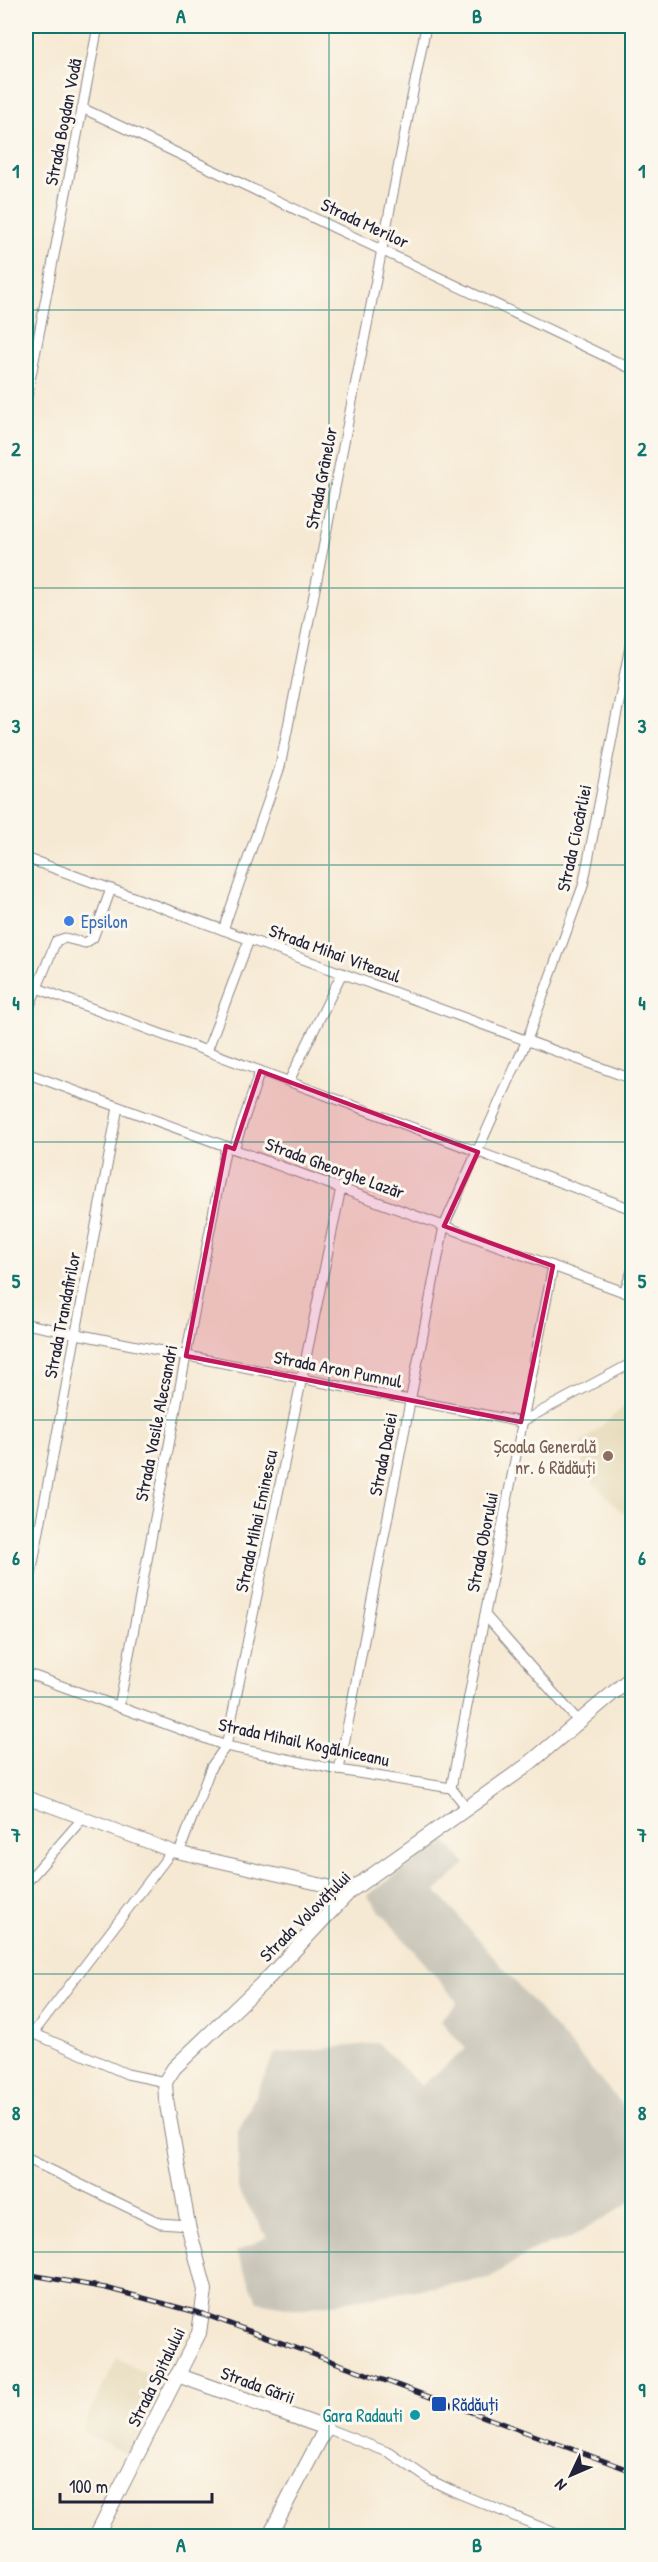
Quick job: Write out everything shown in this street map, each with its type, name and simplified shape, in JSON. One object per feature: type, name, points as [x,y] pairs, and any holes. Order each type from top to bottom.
[{"type":"main road","name":"Strada Volovățului","points":[[165,2082],[174,2067],[270,1976],[350,1891],[468,1809],[580,1723],[633,1677]]},
{"type":"main road","name":"Strada Spitalului","points":[[96,2536],[199,2333],[204,2300],[203,2279],[188,2225],[165,2082]]},
{"type":"main road","name":"Strada Gării","points":[[177,2375],[326,2428]]},
{"type":"main road","points":[[270,2536],[326,2428]]},
{"type":"street","name":"Strada Bogdan Vodă","points":[[26,402],[98,26]]},
{"type":"street","name":"Strada Grânelor","points":[[223,930],[280,767],[426,26]]},
{"type":"street","name":"Strada Merilor","points":[[82,108],[633,369]]},
{"type":"street","name":"Strada Ciocârliei","points":[[478,1152],[527,1040],[583,886],[633,636]]},
{"type":"street","name":"Strada Mihai Viteazul","points":[[26,858],[633,1079]]},
{"type":"street","points":[[26,1015],[56,941],[65,938],[86,944],[93,938],[111,889]]},
{"type":"street","points":[[207,1051],[249,939]]},
{"type":"street","points":[[289,1082],[342,973]]},
{"type":"street","points":[[36,988],[633,1209]]},
{"type":"street","name":"Strada Vasile Alecsandri","points":[[119,1707],[186,1356],[230,1148],[260,1071]]},
{"type":"street","name":"Strada Gheorghe Lazăr","points":[[26,1073],[628,1293]]},
{"type":"street","name":"Strada Trandafirilor","points":[[26,1601],[118,1107]]},
{"type":"street","name":"Strada Daciei","points":[[339,1770],[444,1226],[478,1152]]},
{"type":"street","name":"Strada Mihai Eminescu","points":[[30,2031],[176,1852],[211,1767],[226,1746],[341,1188]]},
{"type":"street","name":"Strada Oborului","points":[[451,1788],[521,1422],[554,1266]]},
{"type":"street","points":[[628,1293],[633,1271]]},
{"type":"street","name":"Strada Aron Pumnul","points":[[26,1324],[521,1422]]},
{"type":"street","points":[[521,1422],[633,1363]]},
{"type":"street","points":[[485,1615],[580,1723]]},
{"type":"street","name":"Strada Mihail Kogălniceanu","points":[[26,1673],[226,1746],[339,1770],[451,1788]]},
{"type":"street","points":[[451,1788],[468,1809]]},
{"type":"street","points":[[26,1797],[176,1852],[350,1891]]},
{"type":"street","points":[[26,1882],[83,1818]]},
{"type":"street","points":[[30,2031],[127,2074],[165,2082]]},
{"type":"street","points":[[26,2158],[160,2223],[188,2225]]},
{"type":"street","name":"Strada Gării","points":[[326,2428],[390,2453],[430,2480],[562,2536]]},
{"type":"highlighted area","points":[[260,1071],[478,1152],[444,1226],[553,1266],[521,1422],[186,1356],[226,1146],[234,1149]]},
{"type":"shaded area","name":"Școala Generală nr. 6 Rădăuți","points":[[632,1400],[632,1506],[623,1514],[583,1470],[582,1443]]},
{"type":"shaded area","points":[[444,1840],[466,1864],[436,1891],[632,2116],[632,2201],[571,2238],[536,2248],[489,2278],[298,2309],[258,2302],[236,2252],[267,2237],[238,2189],[238,2132],[275,2054],[378,2043],[421,2086],[466,2049],[440,2020],[457,2004],[456,2000],[367,1896]]},
{"type":"shaded area","points":[[117,2358],[165,2384],[129,2455],[81,2431]]},
{"type":"green space","points":[[26,324],[36,327],[26,385]]},
{"type":"railway","points":[[26,2274],[106,2288],[203,2314],[632,2471]]},
{"type":"place","name":"Epsilon","points":[[69,921]]},
{"type":"place","name":"Școala Generală nr. 6 Rădăuți","points":[[608,1456]]},
{"type":"place","name":"Rădăuți","points":[[439,2404]]},
{"type":"place","name":"Gara Radauti","points":[[415,2415]]}]
